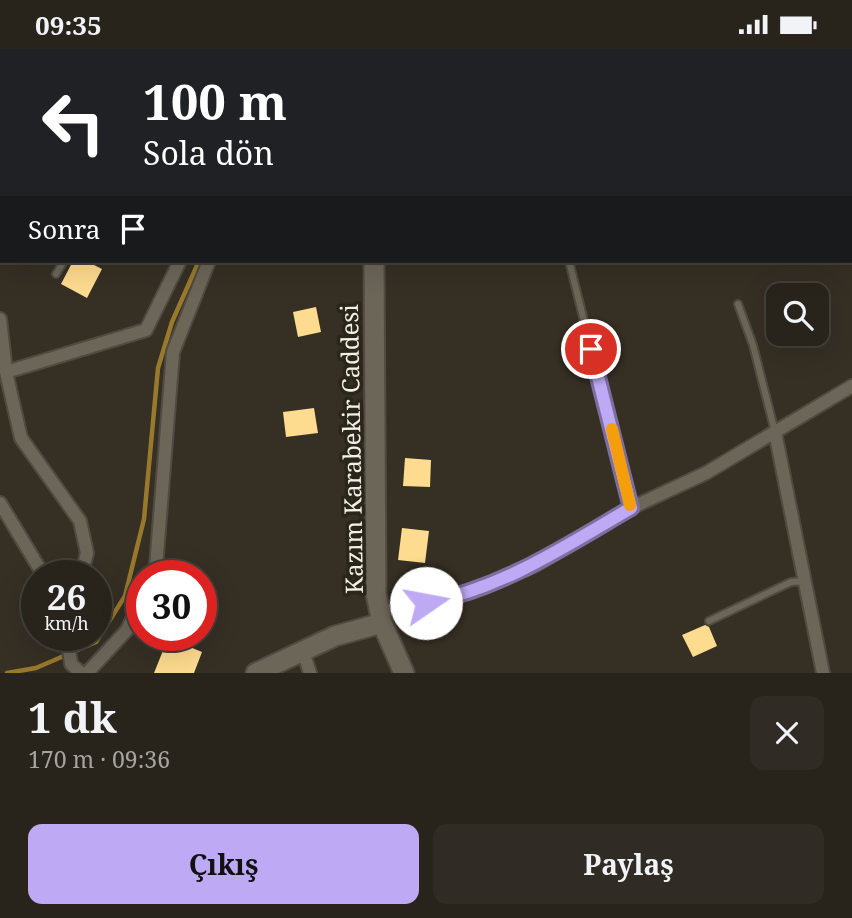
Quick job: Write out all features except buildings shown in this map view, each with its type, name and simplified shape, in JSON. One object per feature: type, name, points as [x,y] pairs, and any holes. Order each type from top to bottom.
[{"type":"street","points":[[6,372],[146,330],[179,263]]},
{"type":"street","points":[[157,560],[173,352],[208,263]]},
{"type":"street","name":"Kazım Karabekir Caddesi","points":[[374,263],[376,594],[381,617],[404,673]]},
{"type":"street","points":[[0,319],[6,372],[21,438],[80,521],[87,553],[85,560]]},
{"type":"street","points":[[256,673],[381,617],[450,599],[511,577],[631,508],[706,473],[852,386]]},
{"type":"street","points":[[775,432],[823,673]]},
{"type":"street","points":[[0,503],[34,560]]},
{"type":"street","points":[[87,673],[126,631]]},
{"type":"street","points":[[71,651],[76,669]]},
{"type":"street","points":[[303,651],[310,673]]},
{"type":"lane","points":[[56,274],[63,263]]},
{"type":"lane","points":[[570,263],[631,508]]},
{"type":"lane","points":[[738,304],[753,345],[775,432]]},
{"type":"lane","points":[[709,621],[791,582],[805,582]]},
{"type":"waterway","points":[[7,673],[36,668],[96,642],[125,596],[144,519],[158,368],[172,322],[198,263]]},
{"type":"slow traffic","points":[[612,429],[630,505]]},
{"type":"route","points":[[426,603],[473,592],[511,577],[631,508],[591,349]]}]
